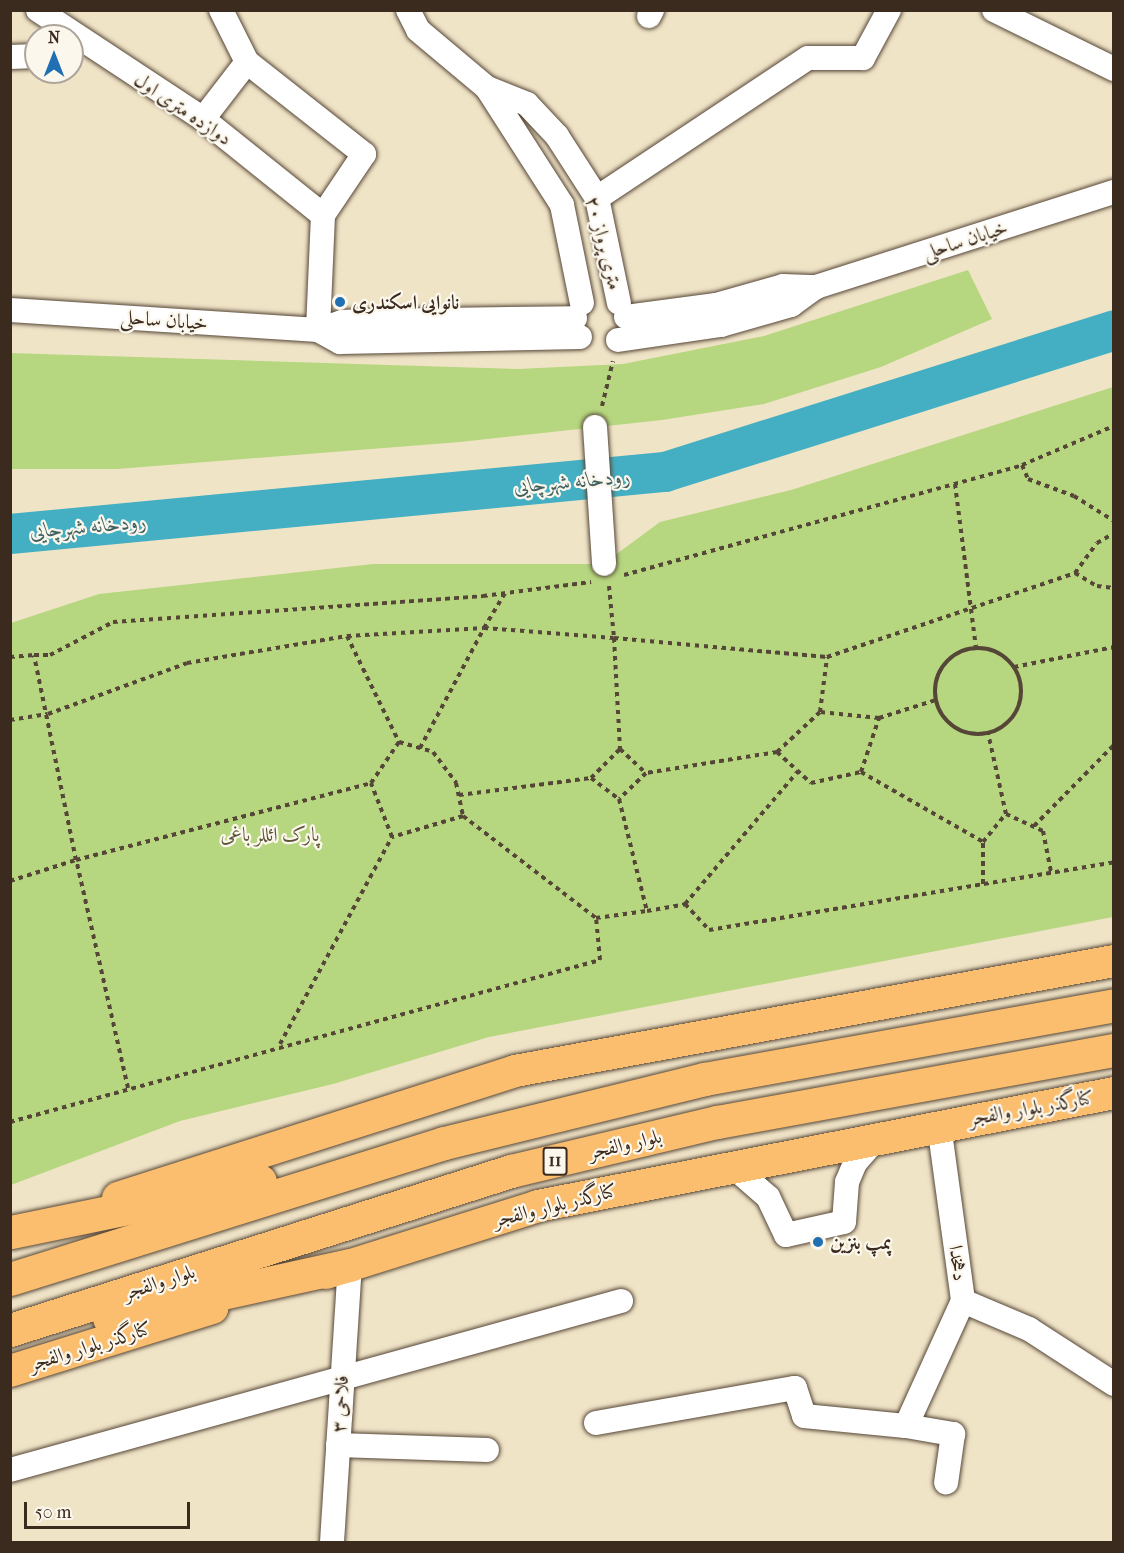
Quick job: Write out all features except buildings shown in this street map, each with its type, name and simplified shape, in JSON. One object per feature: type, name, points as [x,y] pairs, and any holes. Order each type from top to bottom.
[{"type":"highway","name":"11","points":[[10,1279],[444,1143],[704,1080],[1113,1005]]},
{"type":"highway","name":"بلوار والفجر","points":[[10,1330],[511,1171],[717,1122],[1113,1050]]},
{"type":"highway","points":[[11,1232],[444,1143]]},
{"type":"highway","points":[[10,1340],[350,1265]]},
{"type":"main road","points":[[11,1232],[515,1071],[1113,961]]},
{"type":"main road","name":"کنارگذر بلوار والفجر","points":[[10,1371],[538,1206],[731,1165],[875,1140],[939,1125],[1113,1093]]},
{"type":"street","name":"دوازده متری اول","points":[[38,10],[97,52],[203,119],[323,215]]},
{"type":"street","points":[[221,10],[247,62],[364,154],[323,215],[318,330]]},
{"type":"street","name":"۲۰ متری پرواز","points":[[408,10],[418,30],[487,88],[562,205],[579,319]]},
{"type":"street","points":[[597,198],[808,58],[863,58],[889,10]]},
{"type":"street","points":[[994,10],[1113,69]]},
{"type":"street","points":[[84,53],[97,52]]},
{"type":"street","points":[[203,119],[247,62]]},
{"type":"street","name":"۲۰ متری پرواز","points":[[487,88],[527,104],[557,136],[597,198],[622,310]]},
{"type":"street","name":"خیابان ساحلی","points":[[579,319],[603,347],[618,340],[721,325],[791,305],[816,287],[1113,192]]},
{"type":"street","name":"خیابان ساحلی","points":[[10,310],[318,330],[340,342],[579,319],[605,296],[622,310],[716,305],[783,286],[816,287]]},
{"type":"street","points":[[618,340],[622,310]]},
{"type":"street","points":[[599,416],[607,575]]},
{"type":"street","name":"دهخدا","points":[[939,1125],[963,1301],[1029,1329],[1113,1384]]},
{"type":"street","points":[[731,1165],[768,1197],[786,1235],[844,1222],[847,1182],[855,1163],[875,1140]]},
{"type":"street","name":"فلاحی ۳","points":[[332,1542],[350,1265]]},
{"type":"street","points":[[10,1470],[621,1301]]},
{"type":"street","points":[[906,1426],[963,1301]]},
{"type":"street","points":[[596,1423],[795,1388],[804,1416],[906,1426],[953,1434],[946,1484]]},
{"type":"street","points":[[338,1445],[487,1450]]},
{"type":"path","points":[[599,416],[618,340]]},
{"type":"path","points":[[10,657],[50,655],[113,622],[506,593],[607,575],[1022,465],[1113,426]]},
{"type":"path","points":[[1022,465],[1028,478],[1074,496],[1113,521]]},
{"type":"path","points":[[955,484],[976,647]]},
{"type":"path","points":[[10,720],[48,714],[187,663],[346,636],[484,628],[827,657],[972,611],[1075,573],[1097,543],[1113,533]]},
{"type":"path","points":[[1075,573],[1097,586],[1113,588]]},
{"type":"path","points":[[607,575],[614,638],[620,749],[646,773]]},
{"type":"path","points":[[420,748],[484,628],[506,593]]},
{"type":"path","points":[[346,636],[399,742],[432,752],[456,783],[463,816],[596,918],[685,904],[798,771]]},
{"type":"path","points":[[976,647],[1004,656],[1014,667],[1021,693],[1018,707],[1006,723],[988,733],[975,734],[950,723],[936,700],[935,685],[948,659],[976,647]]},
{"type":"path","points":[[1014,667],[1113,647]]},
{"type":"path","points":[[34,655],[48,714],[76,860],[128,1088]]},
{"type":"path","points":[[620,799],[646,773],[777,752],[820,712],[827,657]]},
{"type":"path","points":[[820,712],[879,718],[936,700]]},
{"type":"path","points":[[861,772],[879,718]]},
{"type":"path","points":[[988,733],[1006,814]]},
{"type":"path","points":[[10,881],[76,860],[371,783],[399,742]]},
{"type":"path","points":[[1034,826],[1113,745]]},
{"type":"path","points":[[459,795],[591,778],[620,749]]},
{"type":"path","points":[[777,752],[811,783],[861,772],[982,842]]},
{"type":"path","points":[[591,778],[620,799],[647,911]]},
{"type":"path","points":[[371,783],[392,837]]},
{"type":"path","points":[[1006,814],[1043,831],[1051,873]]},
{"type":"path","points":[[983,884],[982,842],[1006,814]]},
{"type":"path","points":[[280,1045],[392,837],[463,816]]},
{"type":"path","points":[[685,904],[709,930],[1113,862]]},
{"type":"path","points":[[10,1122],[280,1045],[600,960],[596,918]]},
{"type":"green space","points":[[968,270],[992,319],[881,367],[764,404],[662,420],[460,442],[117,469],[11,469],[10,353],[518,369],[623,364],[764,336]]},
{"type":"green space","name":"پارک ائللر باغی","points":[[1113,387],[1113,917],[489,1037],[333,1084],[180,1121],[11,1185],[11,623],[99,594],[373,564],[603,564],[660,522],[791,490]]},
{"type":"waterway","name":"رودخانه شهرچایی","points":[[10,534],[665,472],[1114,330]]},
{"type":"place","name":"نانوایی اسکندری","points":[[340,302]]},
{"type":"place","name":"پمپ بنزین","points":[[818,1242]]}]
